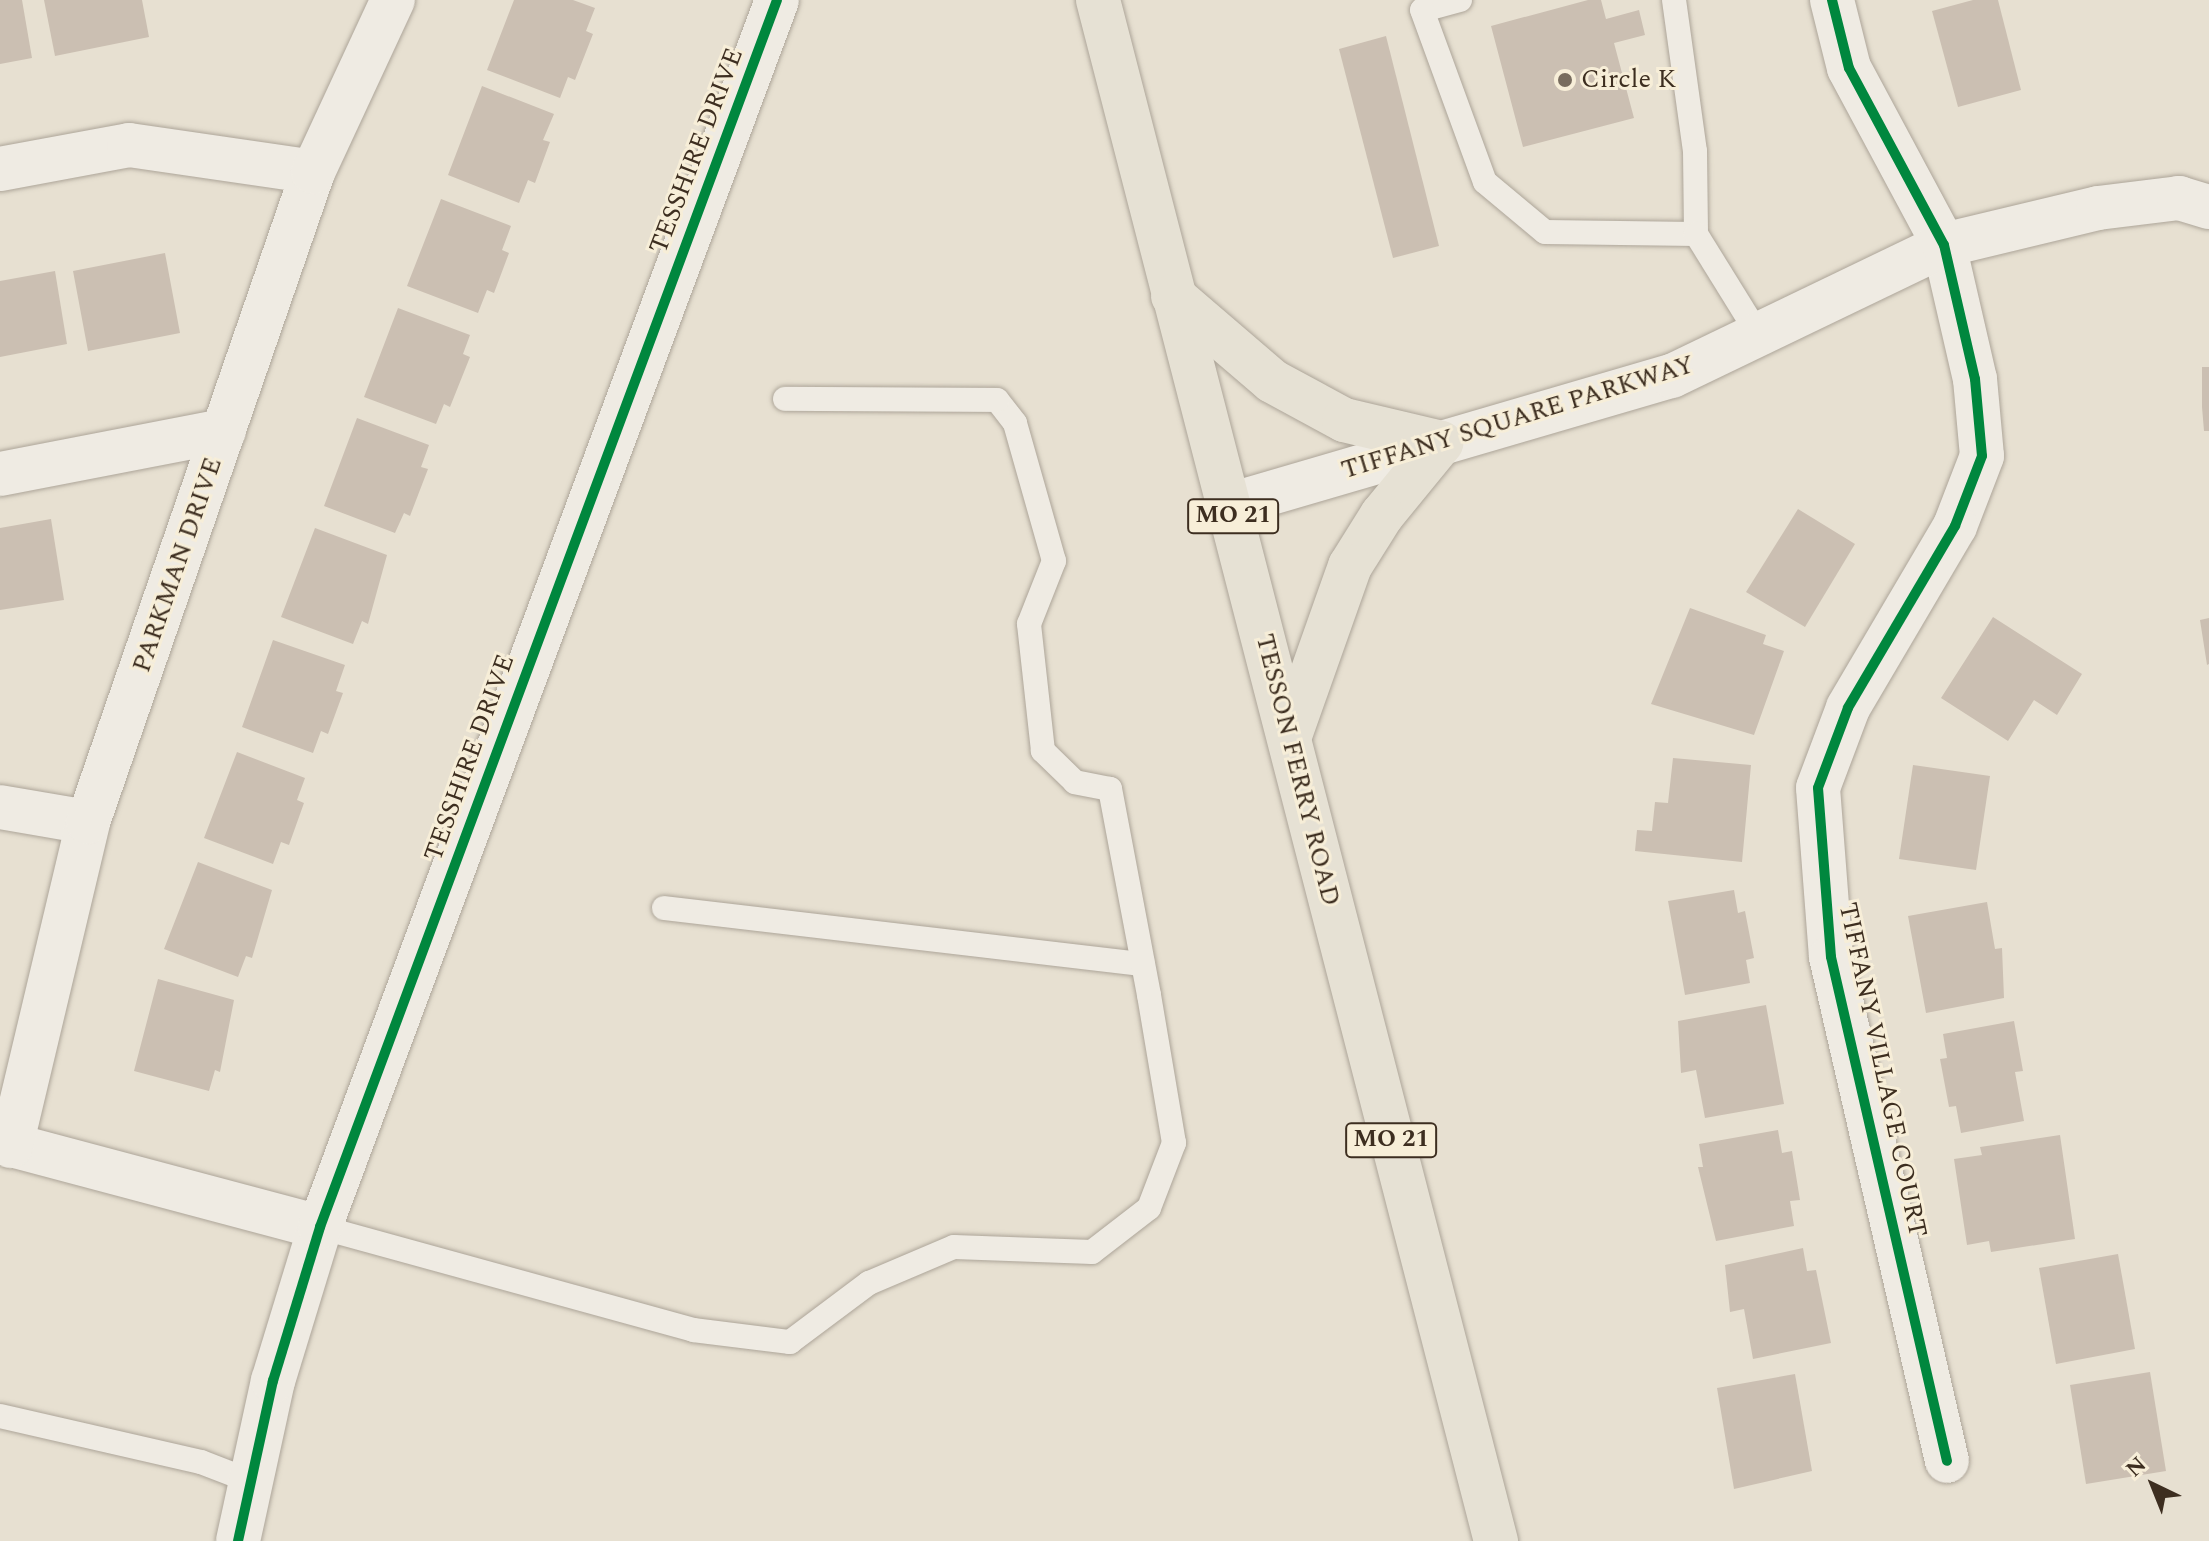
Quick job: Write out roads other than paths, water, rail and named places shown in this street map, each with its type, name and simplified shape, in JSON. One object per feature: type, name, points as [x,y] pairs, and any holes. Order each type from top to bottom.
[{"type":"main road","name":"TESSON FERRY ROAD","points":[[1098,0],[1496,1541]]},
{"type":"main road","points":[[1173,296],[1272,381],[1344,420],[1441,443],[1382,515],[1350,566],[1289,738]]},
{"type":"street","name":"PARKMAN DRIVE","points":[[5,1144],[88,822],[313,172],[393,0]]},
{"type":"street","name":"TESSHIRE DRIVE","points":[[238,1541],[273,1381],[320,1227],[777,0]]},
{"type":"street","name":"TIFFANY VILLAGE COURT","points":[[1832,0],[1849,68],[1944,245],[1975,379],[1982,456],[1955,526],[1848,708],[1818,788],[1822,889],[1831,957],[1947,1461]]},
{"type":"street","points":[[0,169],[129,145],[313,172]]},
{"type":"street","name":"TIFFANY SQUARE PARKWAY","points":[[1230,505],[1672,376],[1944,245],[2098,208],[2179,198],[2209,207]]},
{"type":"street","points":[[0,474],[224,431]]},
{"type":"street","points":[[0,807],[88,822]]},
{"type":"street","points":[[5,1144],[320,1227]]},
{"type":"lane","points":[[1460,0],[1422,10],[1485,182],[1545,232],[1696,234]]},
{"type":"lane","points":[[1674,0],[1695,151],[1696,234],[1758,334]]},
{"type":"lane","points":[[320,1227],[693,1330],[790,1342],[869,1283],[954,1247],[1092,1252],[1149,1208],[1174,1143],[1110,789],[1075,782],[1043,751],[1029,624],[1054,561],[1015,423],[997,400],[785,399]]},
{"type":"lane","points":[[664,908],[1143,964]]},
{"type":"lane","points":[[0,1416],[201,1462],[250,1481]]},
{"type":"place","name":"Circle K","points":[[1565,80]]}]
